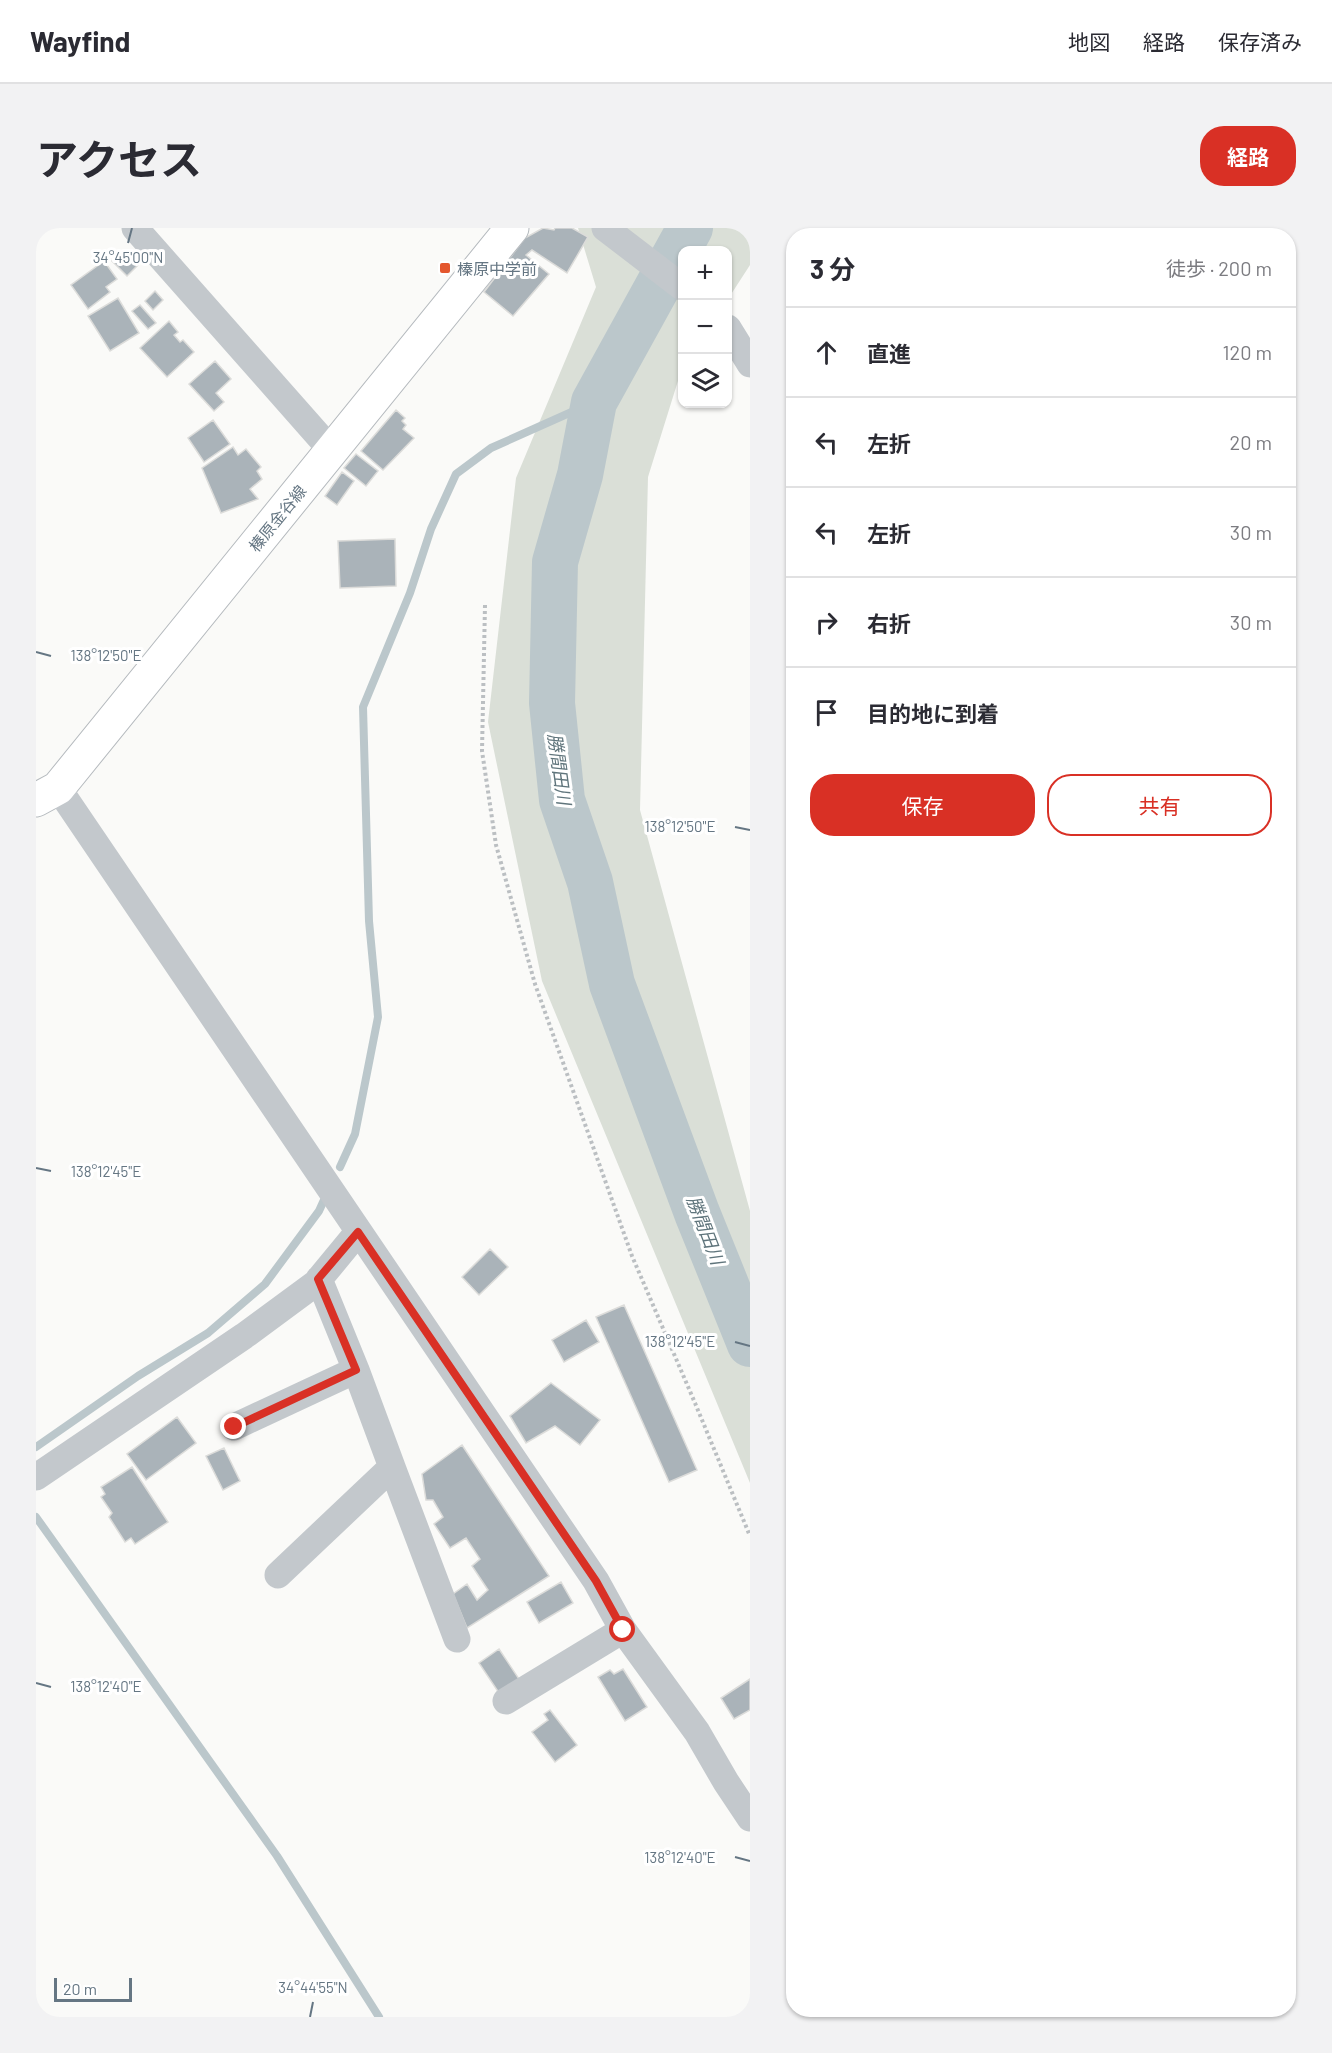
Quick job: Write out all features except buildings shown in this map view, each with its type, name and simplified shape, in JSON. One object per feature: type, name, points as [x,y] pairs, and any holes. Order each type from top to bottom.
[{"type":"main road","name":"榛原金谷線","points":[[47,794],[332,451],[512,228]]},
{"type":"street","points":[[135,228],[332,451]]},
{"type":"street","points":[[612,234],[678,284]]},
{"type":"street","points":[[732,335],[750,364]]},
{"type":"street","points":[[47,794],[358,1232],[596,1581],[623,1630],[697,1732],[750,1818]]},
{"type":"street","points":[[36,1477],[244,1336],[318,1279],[358,1232]]},
{"type":"street","points":[[318,1279],[356,1370],[457,1639]]},
{"type":"street","points":[[234,1427],[356,1370]]},
{"type":"street","points":[[278,1575],[392,1467]]},
{"type":"street","points":[[506,1701],[623,1630]]},
{"type":"path","points":[[485,605],[482,751],[496,845],[522,938],[536,984],[632,1256],[750,1536]]},
{"type":"shaded area","points":[[578,228],[750,228],[750,265],[732,293],[732,246],[678,246],[678,381],[648,477],[640,810],[750,1211],[750,1483],[542,981],[488,722],[516,478],[596,287]]},
{"type":"waterway","name":"勝間田川","points":[[690,228],[594,402],[580,475],[555,562],[552,703],[562,800],[590,882],[612,984],[697,1213],[750,1344]]},
{"type":"waterway","points":[[340,1167],[355,1134],[378,1017],[369,921],[363,707],[410,593],[431,529],[456,474],[491,448],[594,402]]},
{"type":"waterway","points":[[36,1447],[138,1376],[208,1333],[265,1284],[319,1211],[324,1200]]},
{"type":"waterway","points":[[36,1517],[277,1856],[379,2017]]},
{"type":"place","name":"榛原中学前","points":[[445,268]]},
{"type":"route","points":[[234,1427],[356,1370],[318,1279],[358,1232],[596,1581],[623,1630]]}]
